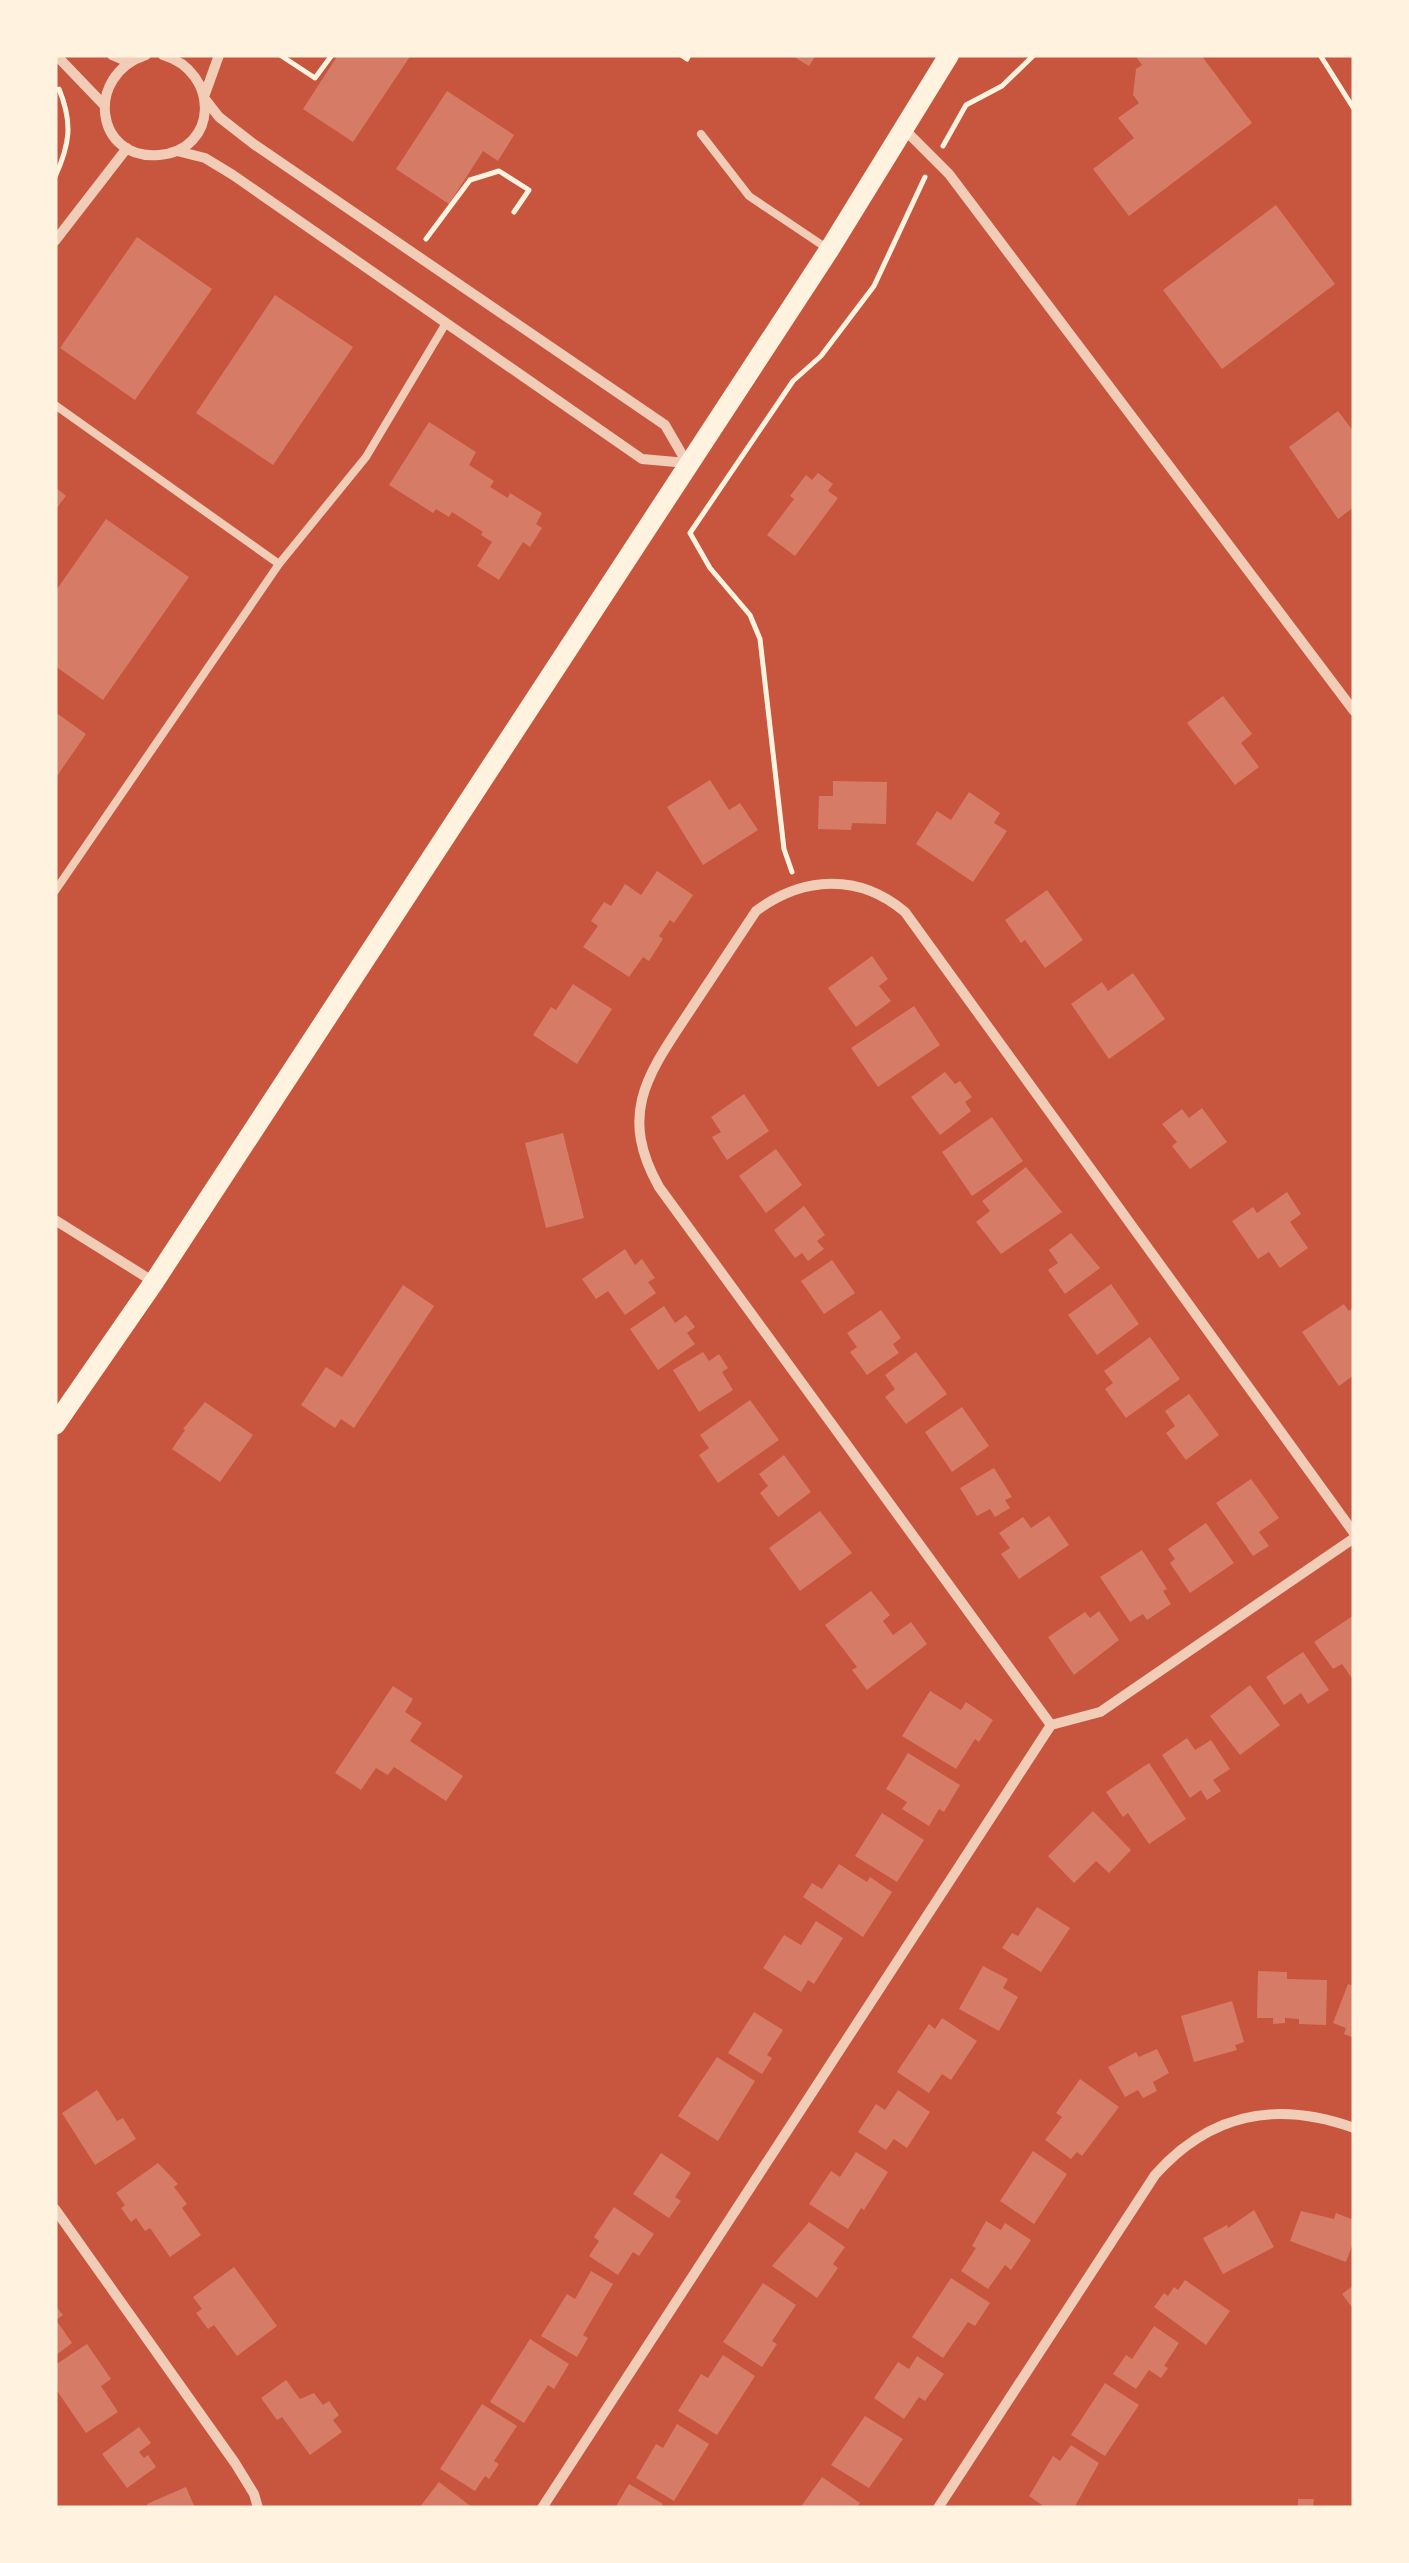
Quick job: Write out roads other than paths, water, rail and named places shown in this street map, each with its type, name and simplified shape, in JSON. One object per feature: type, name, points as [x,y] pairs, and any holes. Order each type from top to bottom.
[{"type":"main road","points":[[55,1425],[154,1282],[829,250],[950,55]]},
{"type":"street","points":[[56,55],[104,105]]},
{"type":"street","points":[[112,55],[128,62]]},
{"type":"street","points":[[144,55],[114,73],[106,88],[106,122],[114,137],[128,148],[144,155],[161,156],[177,151],[200,129],[205,97],[219,55]]},
{"type":"street","points":[[163,55],[191,69],[220,117],[254,145],[665,425],[687,463]]},
{"type":"street","points":[[902,128],[936,160],[1354,711]]},
{"type":"street","points":[[55,241],[128,148]]},
{"type":"street","points":[[177,151],[205,158],[233,175],[642,458],[687,463]]},
{"type":"street","points":[[542,2508],[1051,1725],[1100,1712],[1354,1535],[905,912],[887,896],[862,886],[821,882],[798,888],[774,897],[756,911],[652,1069],[639,1118],[640,1142],[658,1187],[1051,1725]]},
{"type":"street","points":[[55,1220],[154,1282]]},
{"type":"street","points":[[938,2508],[1155,2175],[1172,2155],[1191,2140],[1242,2118],[1300,2114],[1354,2128]]},
{"type":"street","points":[[55,2209],[235,2462],[258,2508]]},
{"type":"lane","points":[[701,134],[749,196],[829,250]]},
{"type":"lane","points":[[55,892],[279,564],[366,457],[446,323]]},
{"type":"lane","points":[[55,406],[279,564]]}]
